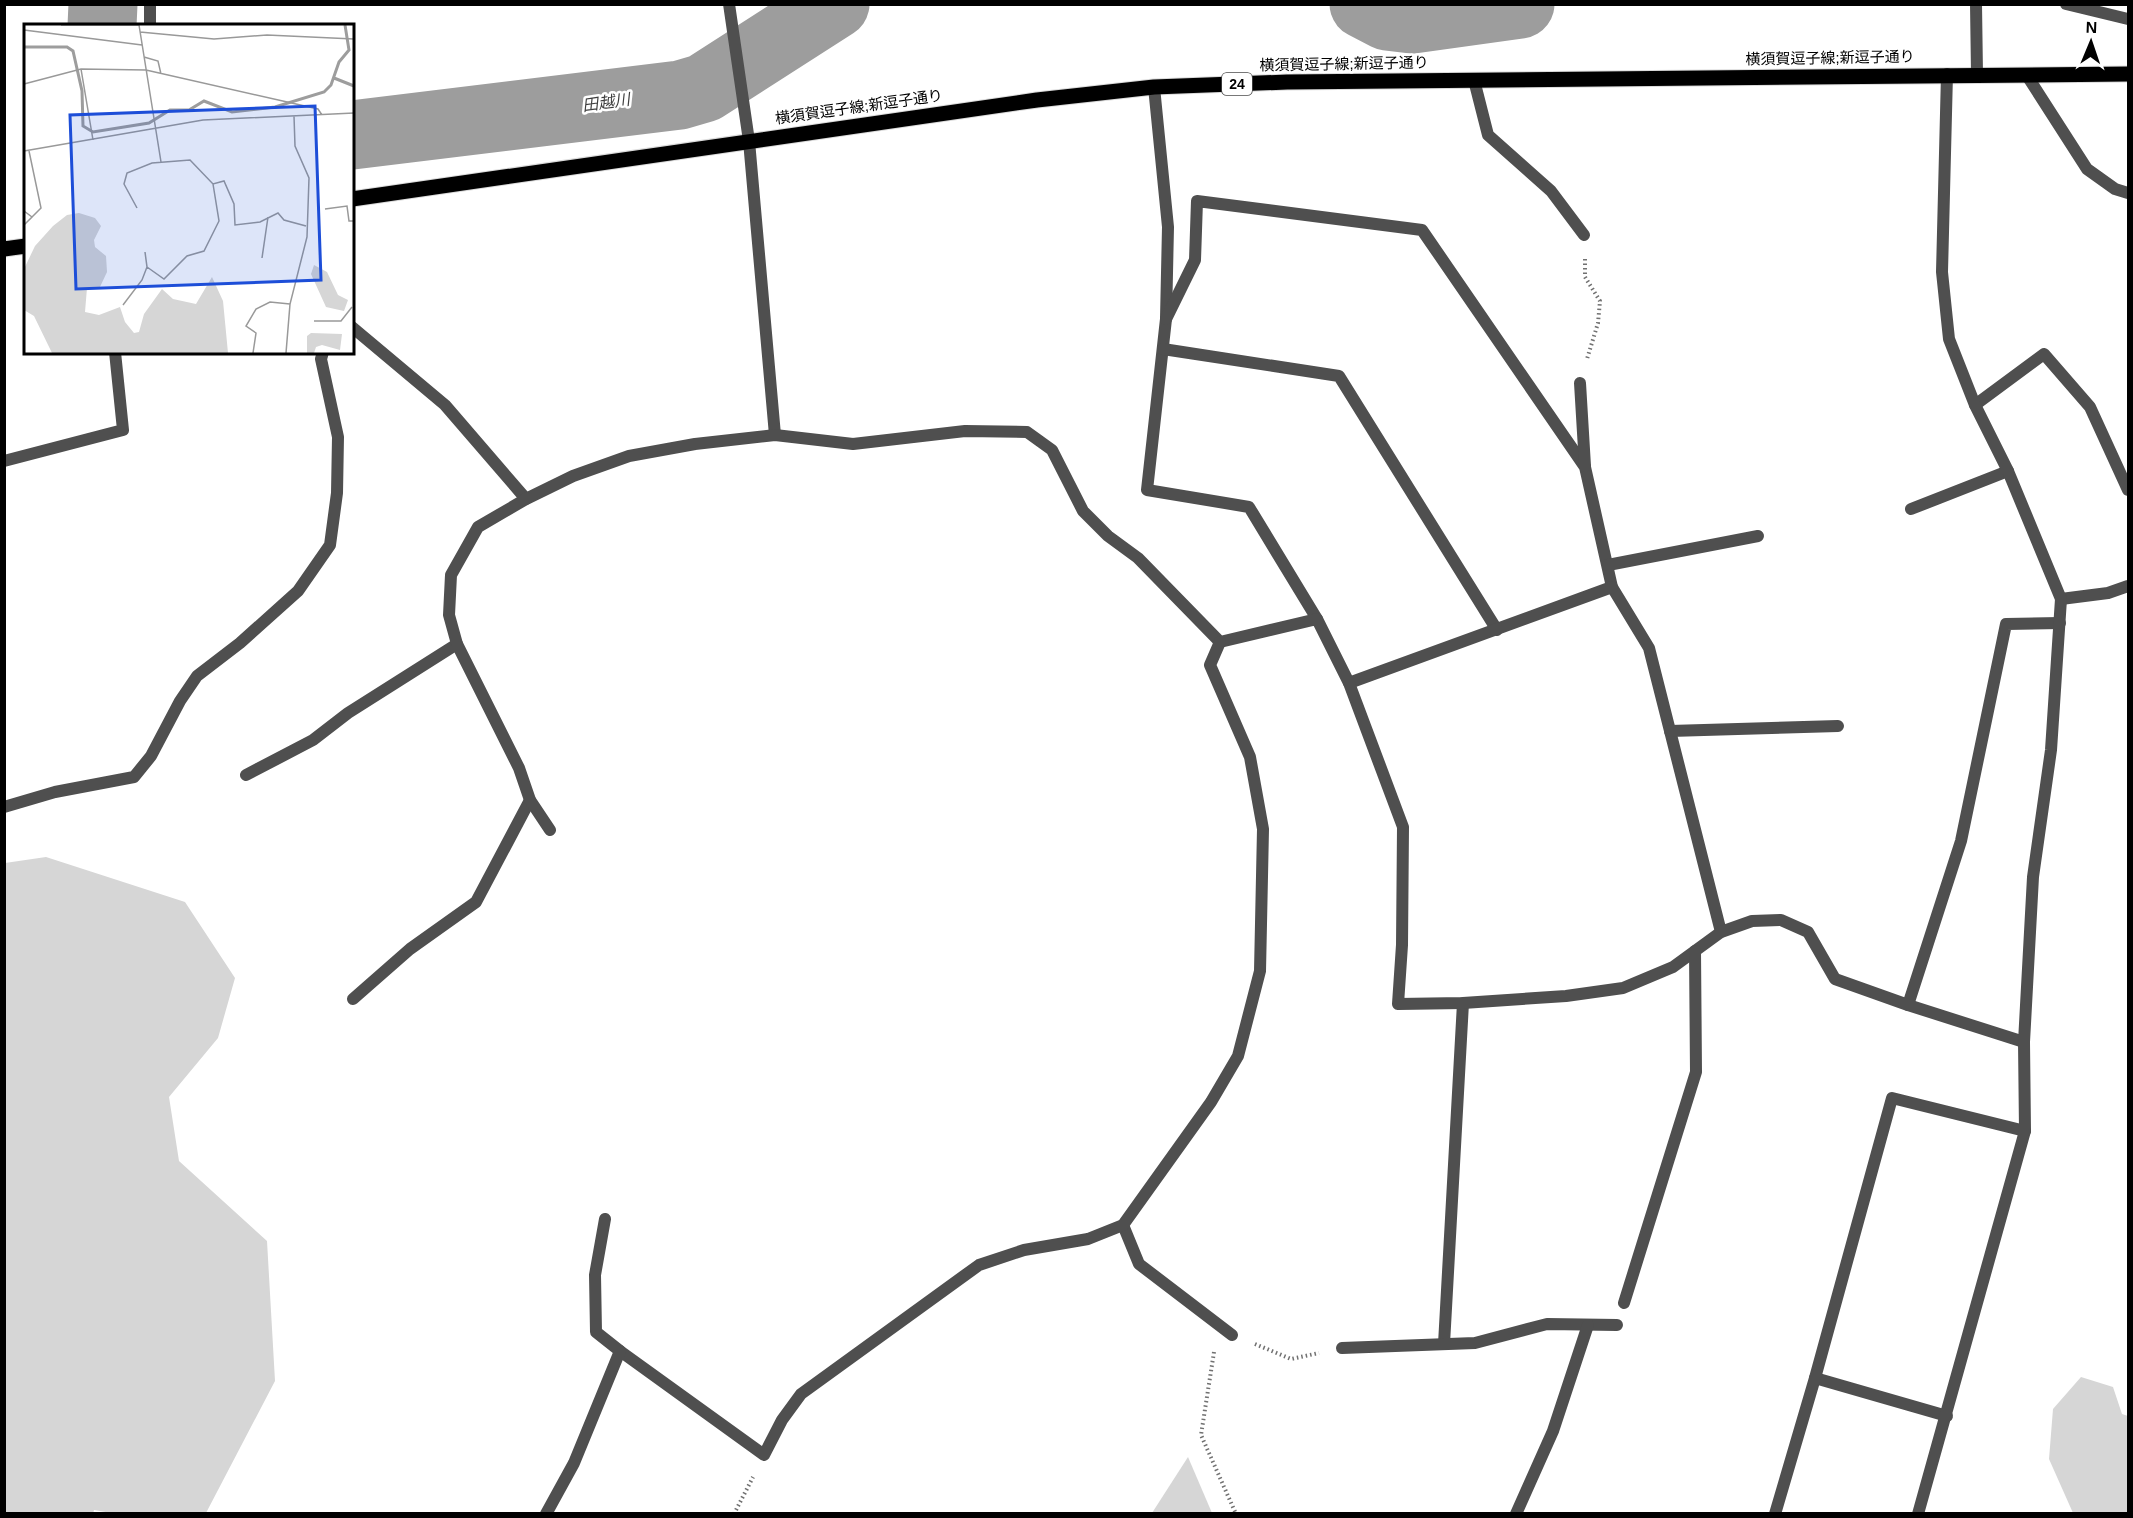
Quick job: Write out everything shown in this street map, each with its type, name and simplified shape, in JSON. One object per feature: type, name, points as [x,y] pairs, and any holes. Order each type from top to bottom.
[{"type":"main road","name":"横須賀逗子線;新逗子通り","points":[[354,198],[1037,100],[1154,87],[1287,82],[2128,74]]},
{"type":"main road","points":[[4,249],[24,246]]},
{"type":"street","points":[[150,4],[150,24]]},
{"type":"street","points":[[729,4],[749,141],[775,435]]},
{"type":"street","points":[[1976,4],[1977,74]]},
{"type":"street","points":[[2066,4],[2128,19]]},
{"type":"street","points":[[1918,1514],[2025,1131],[2024,1042],[2033,877],[2051,750],[2061,599],[2008,471],[1975,405],[1949,339],[1942,272],[1947,74]]},
{"type":"street","points":[[2026,74],[2087,169],[2115,189],[2128,193]]},
{"type":"street","points":[[1474,80],[1488,135],[1551,191],[1584,235]]},
{"type":"street","points":[[1154,87],[1168,227],[1166,319],[1147,490],[1249,507],[1317,619],[1349,682],[1403,827],[1402,945],[1398,1004],[1463,1003],[1566,996],[1623,988],[1673,967],[1720,932],[1752,921],[1781,920],[1808,932],[1835,979],[2024,1042]]},
{"type":"street","points":[[1166,319],[1195,260],[1197,201],[1422,230],[1585,467]]},
{"type":"street","points":[[354,329],[445,405],[526,499]]},
{"type":"street","points":[[1163,349],[1340,376],[1497,630]]},
{"type":"street","points":[[4,461],[123,430],[115,354]]},
{"type":"street","points":[[4,807],[55,792],[134,777],[151,756],[180,701],[197,675],[240,643],[298,591],[324,555],[330,545],[337,493],[338,437],[321,359],[322,354]]},
{"type":"street","points":[[1975,405],[2044,354],[2090,407],[2128,490]]},
{"type":"street","points":[[1580,383],[1585,467],[1612,587],[1649,648],[1720,932]]},
{"type":"street","points":[[550,830],[530,800],[519,768],[457,644],[449,615],[451,574],[478,527],[526,499],[573,476],[629,456],[695,444],[775,435],[853,444],[965,431],[1027,432],[1052,450],[1083,511],[1108,536],[1138,558],[1220,642]]},
{"type":"street","points":[[1911,509],[2008,471]]},
{"type":"street","points":[[1608,565],[1758,536]]},
{"type":"street","points":[[2061,599],[2108,593],[2128,586]]},
{"type":"street","points":[[1349,682],[1612,587]]},
{"type":"street","points":[[1220,642],[1317,619]]},
{"type":"street","points":[[1908,1005],[1961,841],[2006,624],[2060,623]]},
{"type":"street","points":[[605,1219],[595,1275],[596,1332],[764,1455],[782,1420],[801,1394],[979,1265],[1024,1250],[1088,1239],[1124,1224],[1211,1102],[1238,1056],[1260,971],[1263,829],[1250,757],[1210,665],[1220,642]]},
{"type":"street","points":[[246,775],[313,740],[348,713],[457,644]]},
{"type":"street","points":[[1670,731],[1838,726]]},
{"type":"street","points":[[353,999],[410,949],[476,902],[530,800]]},
{"type":"street","points":[[1624,1303],[1696,1072],[1695,951]]},
{"type":"street","points":[[1444,1344],[1463,1003]]},
{"type":"street","points":[[1775,1514],[1892,1098],[2025,1131]]},
{"type":"street","points":[[1124,1224],[1139,1264],[1232,1335]]},
{"type":"street","points":[[1342,1348],[1475,1343],[1547,1324],[1617,1325]]},
{"type":"street","points":[[1516,1514],[1553,1431],[1588,1325]]},
{"type":"street","points":[[546,1514],[574,1463],[620,1351]]},
{"type":"street","points":[[1815,1378],[1947,1416]]},
{"type":"path","points":[[1580,383],[1598,323],[1600,301],[1585,277],[1584,235]]},
{"type":"path","points":[[1236,1514],[1201,1436],[1212,1353],[1232,1335],[1291,1359],[1342,1348]]},
{"type":"path","points":[[734,1514],[764,1455]]},
{"type":"shaded area","points":[[46,857],[185,902],[235,978],[218,1038],[169,1097],[179,1161],[267,1241],[275,1381],[206,1513],[117,1514],[94,1510],[93,1514],[5,1513],[5,863]]},
{"type":"shaded area","points":[[2081,1377],[2113,1387],[2122,1414],[2128,1416],[2128,1513],[2073,1513],[2049,1459],[2053,1409]]},
{"type":"shaded area","points":[[1188,1457],[1212,1513],[1152,1513]]},
{"type":"waterway","name":"田越川","points":[[102,24],[103,4]]},
{"type":"waterway","name":"田越川","points":[[354,135],[680,95],[704,88],[835,4]]},
{"type":"waterway","name":"田越川","points":[[1364,4],[1387,16],[1412,19],[1520,4]]}]
